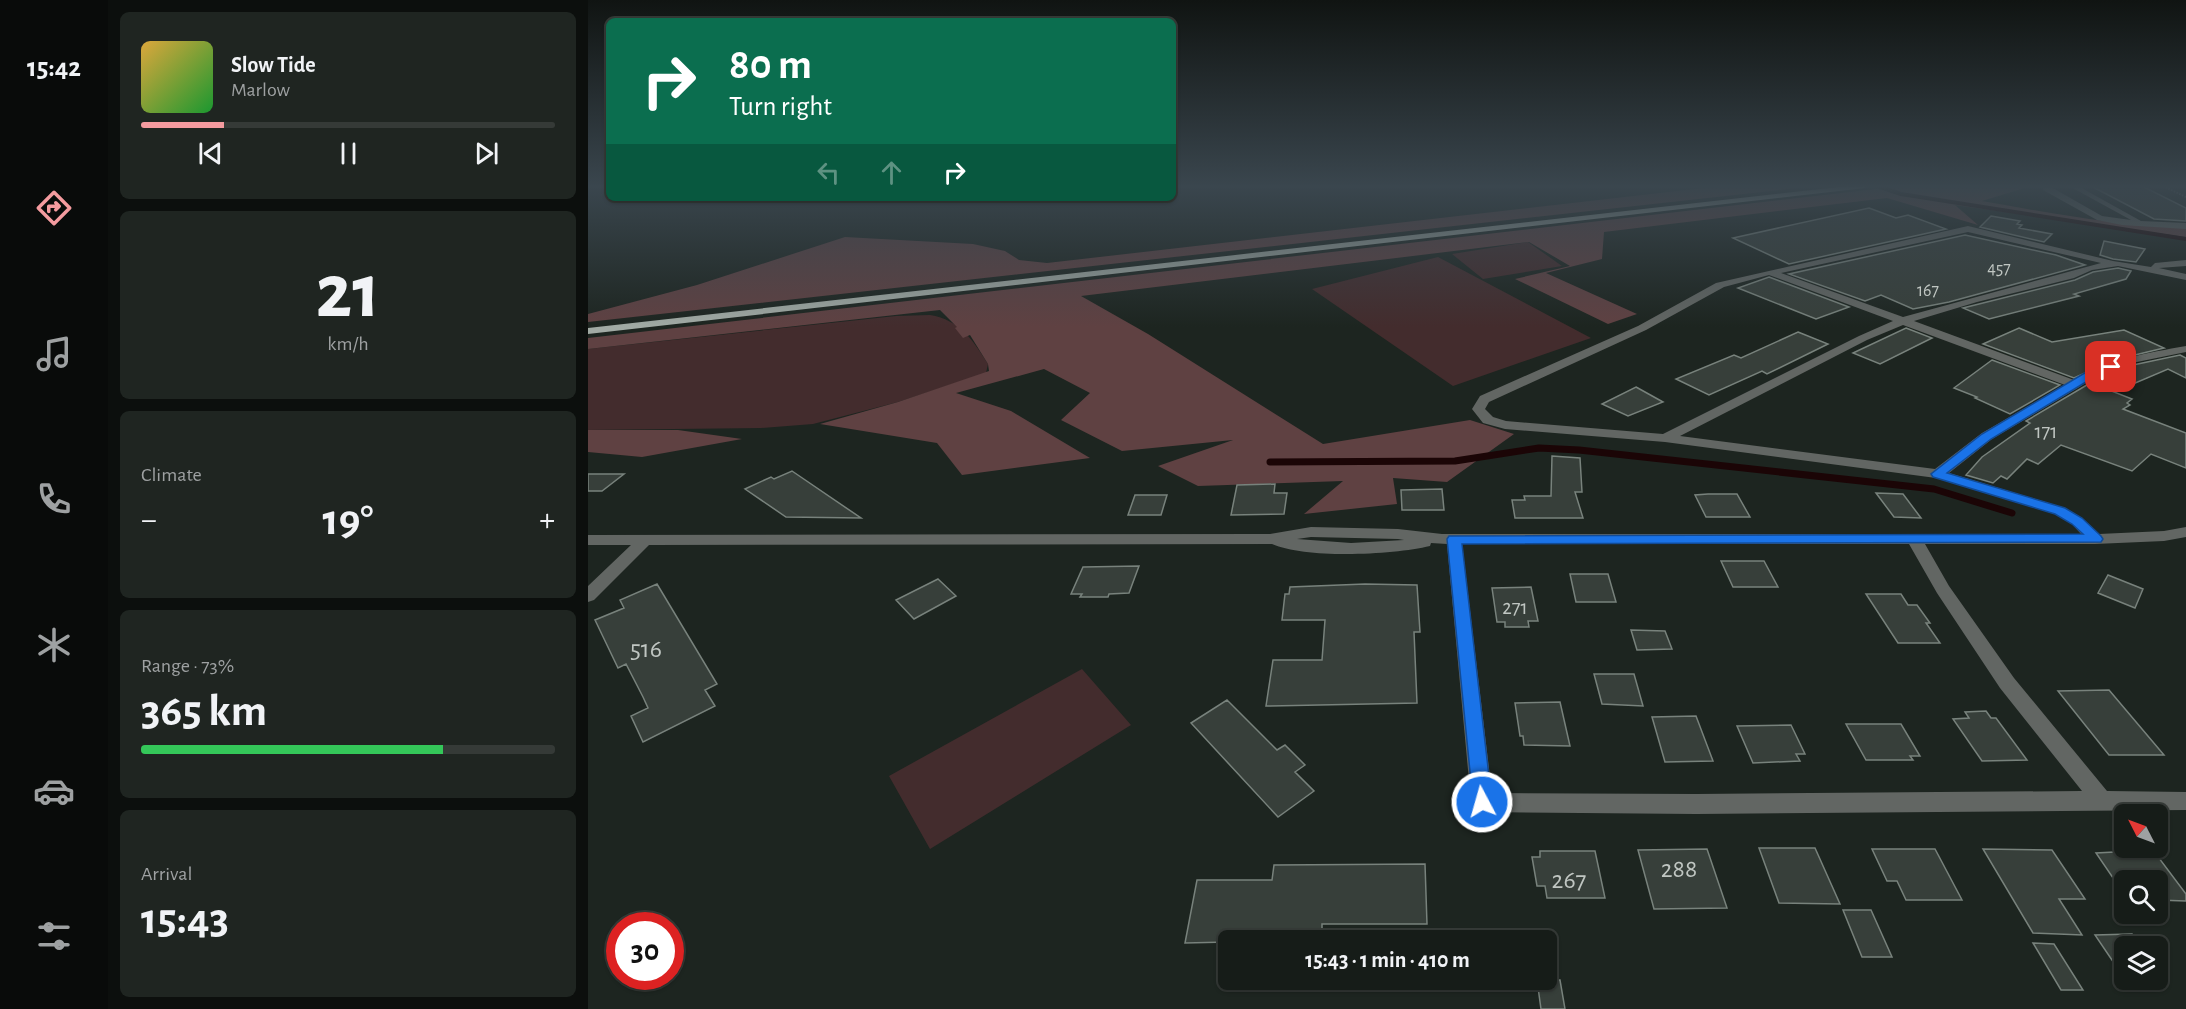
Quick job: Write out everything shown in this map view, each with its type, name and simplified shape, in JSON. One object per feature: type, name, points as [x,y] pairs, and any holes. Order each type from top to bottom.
[{"type":"main road","points":[[588,331],[1450,233]]},
{"type":"street","points":[[1954,233],[1720,285],[1642,328],[1484,399],[1478,409],[1488,420],[1505,425],[1665,438],[1938,474],[2060,511],[2077,521],[2096,539]]},
{"type":"street","points":[[1982,233],[2186,277]]},
{"type":"street","points":[[1665,438],[1863,338],[1903,321],[1973,300],[2070,276],[2090,268],[2118,263]]},
{"type":"street","points":[[2143,268],[2186,263]]},
{"type":"street","points":[[1770,273],[2074,384]]},
{"type":"street","points":[[1938,474],[1987,436],[2092,374],[2129,360],[2186,349]]},
{"type":"street","points":[[588,540],[1270,539],[1299,546],[1388,546],[1448,539],[2096,539],[2164,536],[2186,532]]},
{"type":"street","points":[[1448,539],[1482,802],[1708,804],[2186,801]]},
{"type":"street","points":[[1914,539],[1943,589],[2007,683],[2102,800]]},
{"type":"street","points":[[588,596],[645,540]]},
{"type":"shaded area","points":[[1309,233],[1390,233],[588,322],[588,314],[697,285],[845,237],[973,244],[1005,251],[1019,260],[1047,263]]},
{"type":"shaded area","points":[[1495,233],[1604,233],[1602,259],[1546,273],[1637,314],[1608,324],[1515,279],[1570,266],[1529,242],[1081,296],[1148,334],[1323,444],[1470,420],[1514,434],[1447,482],[1393,478],[1397,504],[1304,514],[1343,481],[1198,486],[1158,466],[1233,440],[1122,451],[1061,420],[1090,393],[1044,369],[956,393],[1011,411],[1090,458],[962,475],[937,443],[820,424],[898,402],[989,371],[988,364],[970,335],[963,338],[955,328],[957,327],[940,310],[588,349],[588,338]]},
{"type":"shaded area","points":[[2158,233],[2186,233],[2186,237]]},
{"type":"shaded area","points":[[1528,242],[1562,266],[1483,279],[1452,254]]},
{"type":"shaded area","points":[[1438,257],[1591,338],[1453,386],[1312,289]]},
{"type":"shaded area","points":[[930,315],[950,321],[965,332],[988,364],[986,373],[898,402],[813,424],[761,428],[588,430],[588,349],[896,316]]},
{"type":"shaded area","points":[[588,430],[678,430],[742,439],[642,457],[588,452]]},
{"type":"shaded area","points":[[1082,669],[1131,725],[930,849],[889,776]]},
{"type":"building","points":[[1755,233],[1928,233],[1789,264],[1733,238]]},
{"type":"building","points":[[2006,233],[2052,234],[2044,242]]},
{"type":"building","points":[[1965,235],[2056,255],[2085,265],[1949,302],[1913,309],[1881,295],[1865,301],[1789,274]]},
{"type":"building","points":[[2104,241],[2145,249],[2136,262],[2113,259],[2100,255]]},
{"type":"building","points":[[2118,268],[2131,271],[2126,279],[2074,294],[2079,296],[1989,319],[1963,308],[2075,280],[2093,272]]},
{"type":"building","points":[[1769,277],[1849,307],[1816,319],[1738,288]]},
{"type":"building","points":[[1906,328],[1932,338],[1880,364],[1853,353]]},
{"type":"building","points":[[2019,328],[2052,342],[2124,330],[2164,348],[2114,360],[2074,378],[1983,344]]},
{"type":"building","points":[[1798,332],[1828,344],[1767,374],[1762,371],[1709,395],[1676,379],[1734,355],[1741,358]]},
{"type":"building","points":[[2180,355],[2186,358],[2186,378],[2168,369],[2114,392],[2132,399],[2127,403],[2130,405],[2123,409],[2186,433],[2186,468],[2151,454],[2132,471],[2061,445],[2038,464],[2027,459],[2007,479],[2001,476],[1993,483],[1966,475],[1982,457],[2030,423],[2026,421],[2097,379],[2133,365]]},
{"type":"building","points":[[1992,360],[2060,385],[2010,414],[1954,388]]},
{"type":"building","points":[[1636,387],[1663,402],[1628,416],[1602,404]]},
{"type":"building","points":[[1552,456],[1580,458],[1582,492],[1575,492],[1583,518],[1515,518],[1512,500],[1525,500],[1524,496],[1551,496]]},
{"type":"building","points":[[792,471],[861,518],[786,517],[745,489],[771,477],[774,479]]},
{"type":"building","points":[[588,474],[624,474],[602,491],[588,491]]},
{"type":"building","points":[[1275,484],[1274,493],[1287,493],[1284,514],[1231,515],[1237,485]]},
{"type":"building","points":[[1442,489],[1444,510],[1402,510],[1401,490]]},
{"type":"building","points":[[1876,493],[1903,494],[1921,518],[1894,517]]},
{"type":"building","points":[[1737,494],[1750,517],[1706,517],[1695,495]]},
{"type":"building","points":[[1135,495],[1167,495],[1161,515],[1128,515]]},
{"type":"building","points":[[1721,561],[1764,561],[1778,587],[1733,587]]},
{"type":"building","points":[[1139,566],[1129,593],[1109,594],[1108,597],[1080,597],[1082,594],[1071,594],[1083,567]]},
{"type":"building","points":[[1570,574],[1608,574],[1616,602],[1576,602]]},
{"type":"building","points":[[2108,575],[2143,589],[2135,608],[2098,593]]},
{"type":"building","points":[[938,579],[956,596],[914,619],[896,600]]},
{"type":"building","points":[[657,584],[717,684],[705,690],[715,706],[643,742],[631,716],[648,708],[626,664],[618,668],[595,620],[624,608],[620,600]]},
{"type":"building","points":[[1365,584],[1417,585],[1420,632],[1414,632],[1417,703],[1266,706],[1273,660],[1322,660],[1325,620],[1282,620],[1285,594],[1289,594],[1290,587]]},
{"type":"building","points":[[1531,587],[1538,621],[1528,621],[1529,627],[1505,627],[1505,622],[1497,622],[1492,588]]},
{"type":"building","points":[[1866,594],[1901,594],[1908,605],[1917,605],[1930,623],[1926,623],[1940,643],[1898,643]]},
{"type":"building","points":[[1631,630],[1665,631],[1672,649],[1637,650]]},
{"type":"building","points":[[1594,674],[1634,674],[1643,706],[1602,704]]},
{"type":"building","points":[[2109,690],[2164,755],[2109,755],[2058,691]]},
{"type":"building","points":[[1227,700],[1277,750],[1285,745],[1305,765],[1295,772],[1314,791],[1278,817],[1191,723]]},
{"type":"building","points":[[1560,702],[1570,746],[1524,745],[1523,736],[1520,736],[1515,703]]},
{"type":"building","points":[[1986,711],[1991,718],[1996,718],[2027,760],[1982,761],[1953,719],[1969,718],[1965,712]]},
{"type":"building","points":[[1696,716],[1713,761],[1665,762],[1652,717]]},
{"type":"building","points":[[1846,724],[1901,724],[1920,756],[1910,756],[1913,760],[1866,760]]},
{"type":"building","points":[[1791,725],[1805,754],[1796,754],[1800,761],[1753,763],[1737,726]]},
{"type":"building","points":[[1759,848],[1815,848],[1840,904],[1779,903]]},
{"type":"building","points":[[1707,849],[1727,908],[1654,909],[1638,850]]},
{"type":"building","points":[[1872,849],[1935,849],[1962,900],[1906,900],[1897,881],[1887,881]]},
{"type":"building","points":[[1983,849],[2052,850],[2085,899],[2059,899],[2082,935],[2033,933]]},
{"type":"building","points":[[1540,851],[1595,851],[1605,898],[1547,898],[1545,886],[1537,886],[1532,857],[1540,857]]},
{"type":"building","points":[[2114,852],[2114,858],[2159,858],[2168,870],[2114,870],[2114,879],[2096,853]]},
{"type":"building","points":[[1425,864],[1427,924],[1322,924],[1322,930],[1218,930],[1218,942],[1185,943],[1197,880],[1272,880],[1274,865]]},
{"type":"building","points":[[2168,870],[2186,894],[2186,901],[2168,900]]},
{"type":"building","points":[[1843,910],[1871,910],[1892,957],[1862,957]]},
{"type":"building","points":[[2132,934],[2134,936],[2114,936],[2114,963],[2095,935]]},
{"type":"building","points":[[2033,943],[2054,944],[2083,990],[2061,990]]},
{"type":"building","points":[[1557,980],[1560,980],[1565,1009],[1541,1009],[1538,990],[1557,990]]},
{"type":"waterway","points":[[2149,233],[2186,239]]},
{"type":"waterway","points":[[1270,462],[1455,461],[1539,448],[1579,450],[1934,489],[2012,513]]},
{"type":"route","points":[[1482,802],[1454,539],[2096,539],[2070,515],[1938,474],[1987,436],[2092,374],[2111,367]]}]
